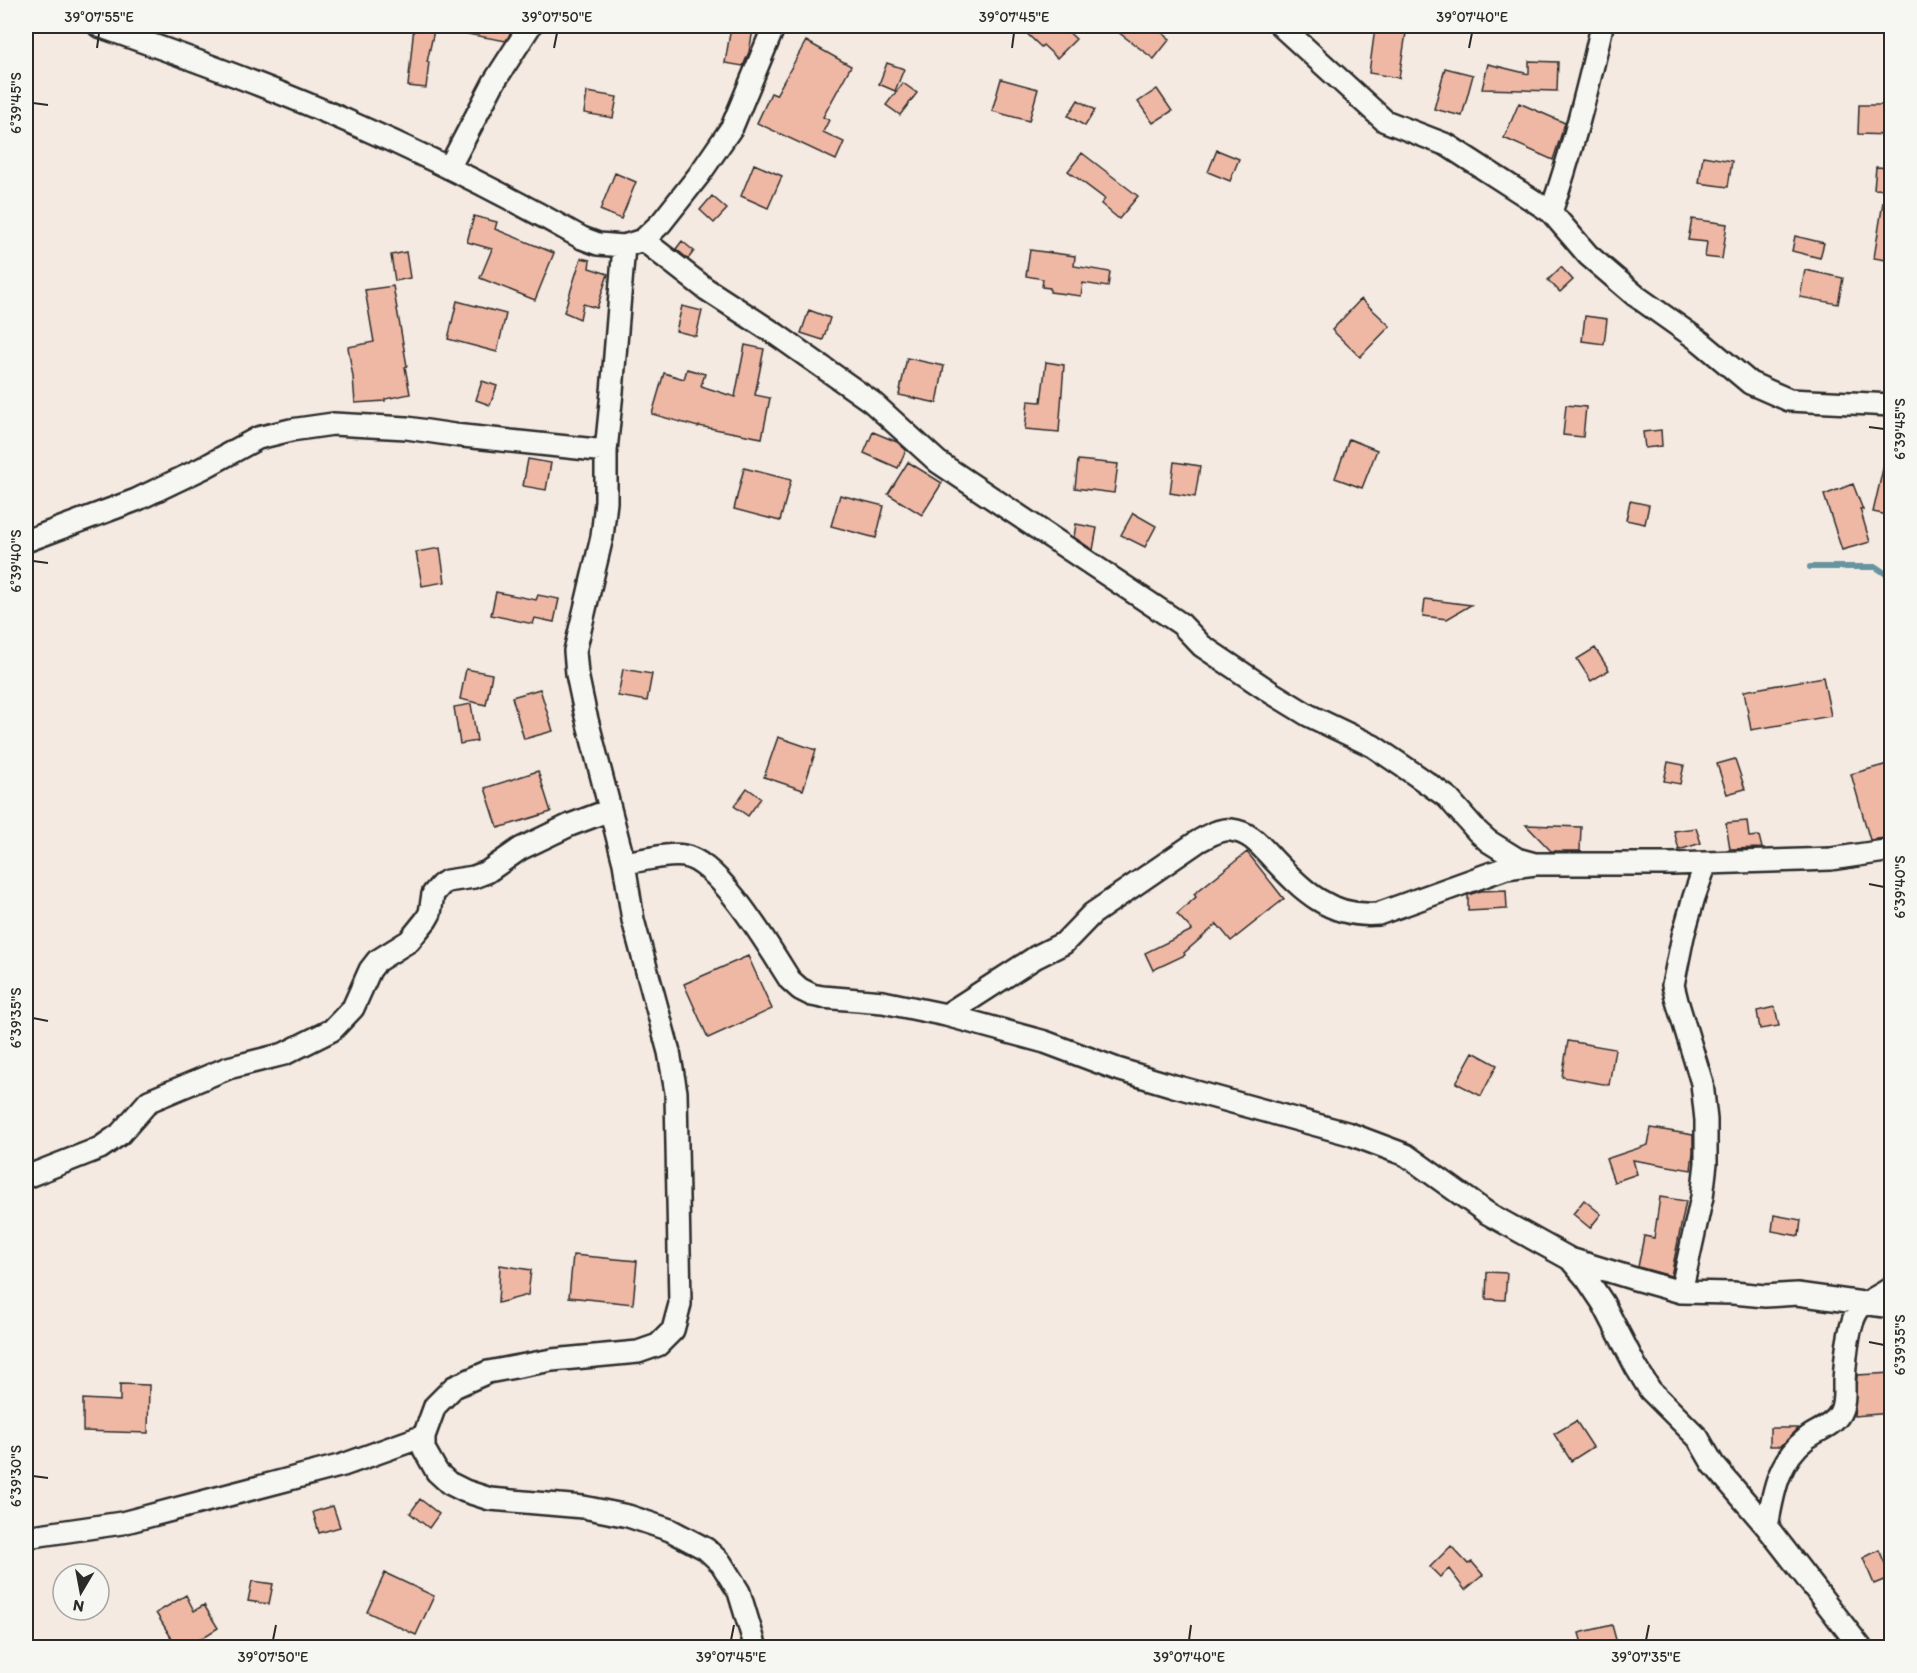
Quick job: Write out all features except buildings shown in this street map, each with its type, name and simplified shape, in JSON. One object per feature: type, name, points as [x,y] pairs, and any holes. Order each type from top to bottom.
[{"type":"street","points":[[99,26],[204,63],[332,114],[449,168],[582,238],[598,244],[634,243],[662,223],[732,127],[774,26]]},
{"type":"street","points":[[449,168],[494,82],[530,26]]},
{"type":"street","points":[[1281,26],[1385,121],[1447,145],[1551,212],[1588,255],[1636,296],[1701,342],[1750,383],[1789,400],[1892,405]]},
{"type":"street","points":[[1551,212],[1587,92],[1602,26]]},
{"type":"street","points":[[634,243],[612,392],[606,451],[606,502],[602,537],[575,651],[583,703],[624,863],[633,920],[669,1052],[676,1092],[680,1304],[673,1330],[658,1345],[638,1352],[552,1360],[488,1372],[454,1387],[435,1406],[424,1436],[424,1449],[437,1472],[449,1483],[465,1491],[490,1499],[583,1507],[628,1516],[670,1530],[706,1549],[721,1563],[739,1592],[756,1647]]},
{"type":"street","points":[[634,243],[777,335],[872,402],[938,462],[1180,624],[1202,646],[1308,715],[1374,746],[1446,797],[1488,841],[1517,859],[1535,864]]},
{"type":"street","points":[[26,541],[136,500],[203,468],[258,438],[291,430],[333,424],[407,428],[606,451]]},
{"type":"street","points":[[26,1178],[100,1148],[120,1134],[149,1101],[228,1068],[284,1054],[332,1030],[353,1008],[370,970],[377,961],[409,940],[426,920],[430,913],[433,894],[441,885],[487,872],[520,849],[570,825],[610,810]]},
{"type":"street","points":[[946,1014],[1036,957],[1064,943],[1092,914],[1197,842],[1211,834],[1228,829],[1244,833],[1255,840],[1296,884],[1314,898],[1337,910],[1356,915],[1378,914],[1506,868],[1535,864],[1706,863],[1831,859],[1892,850]]},
{"type":"street","points":[[624,863],[674,855],[694,859],[734,896],[790,980],[800,989],[822,997],[883,1002],[946,1014],[1045,1042],[1117,1069],[1174,1086],[1350,1134],[1406,1155],[1487,1213],[1570,1259],[1680,1292],[1766,1296],[1797,1294],[1892,1307]]},
{"type":"street","points":[[1680,1292],[1702,1197],[1706,1163],[1706,1120],[1702,1083],[1673,985],[1683,936],[1706,863]]},
{"type":"street","points":[[1570,1259],[1603,1303],[1650,1390],[1698,1438],[1713,1464],[1767,1527],[1861,1647]]},
{"type":"street","points":[[1767,1527],[1777,1477],[1789,1457],[1807,1438],[1832,1423],[1840,1413],[1852,1324],[1859,1310],[1866,1302],[1878,1298],[1892,1287]]},
{"type":"street","points":[[26,1537],[122,1523],[343,1465],[424,1436]]},
{"type":"waterway","points":[[1810,567],[1876,567],[1892,578]]}]
